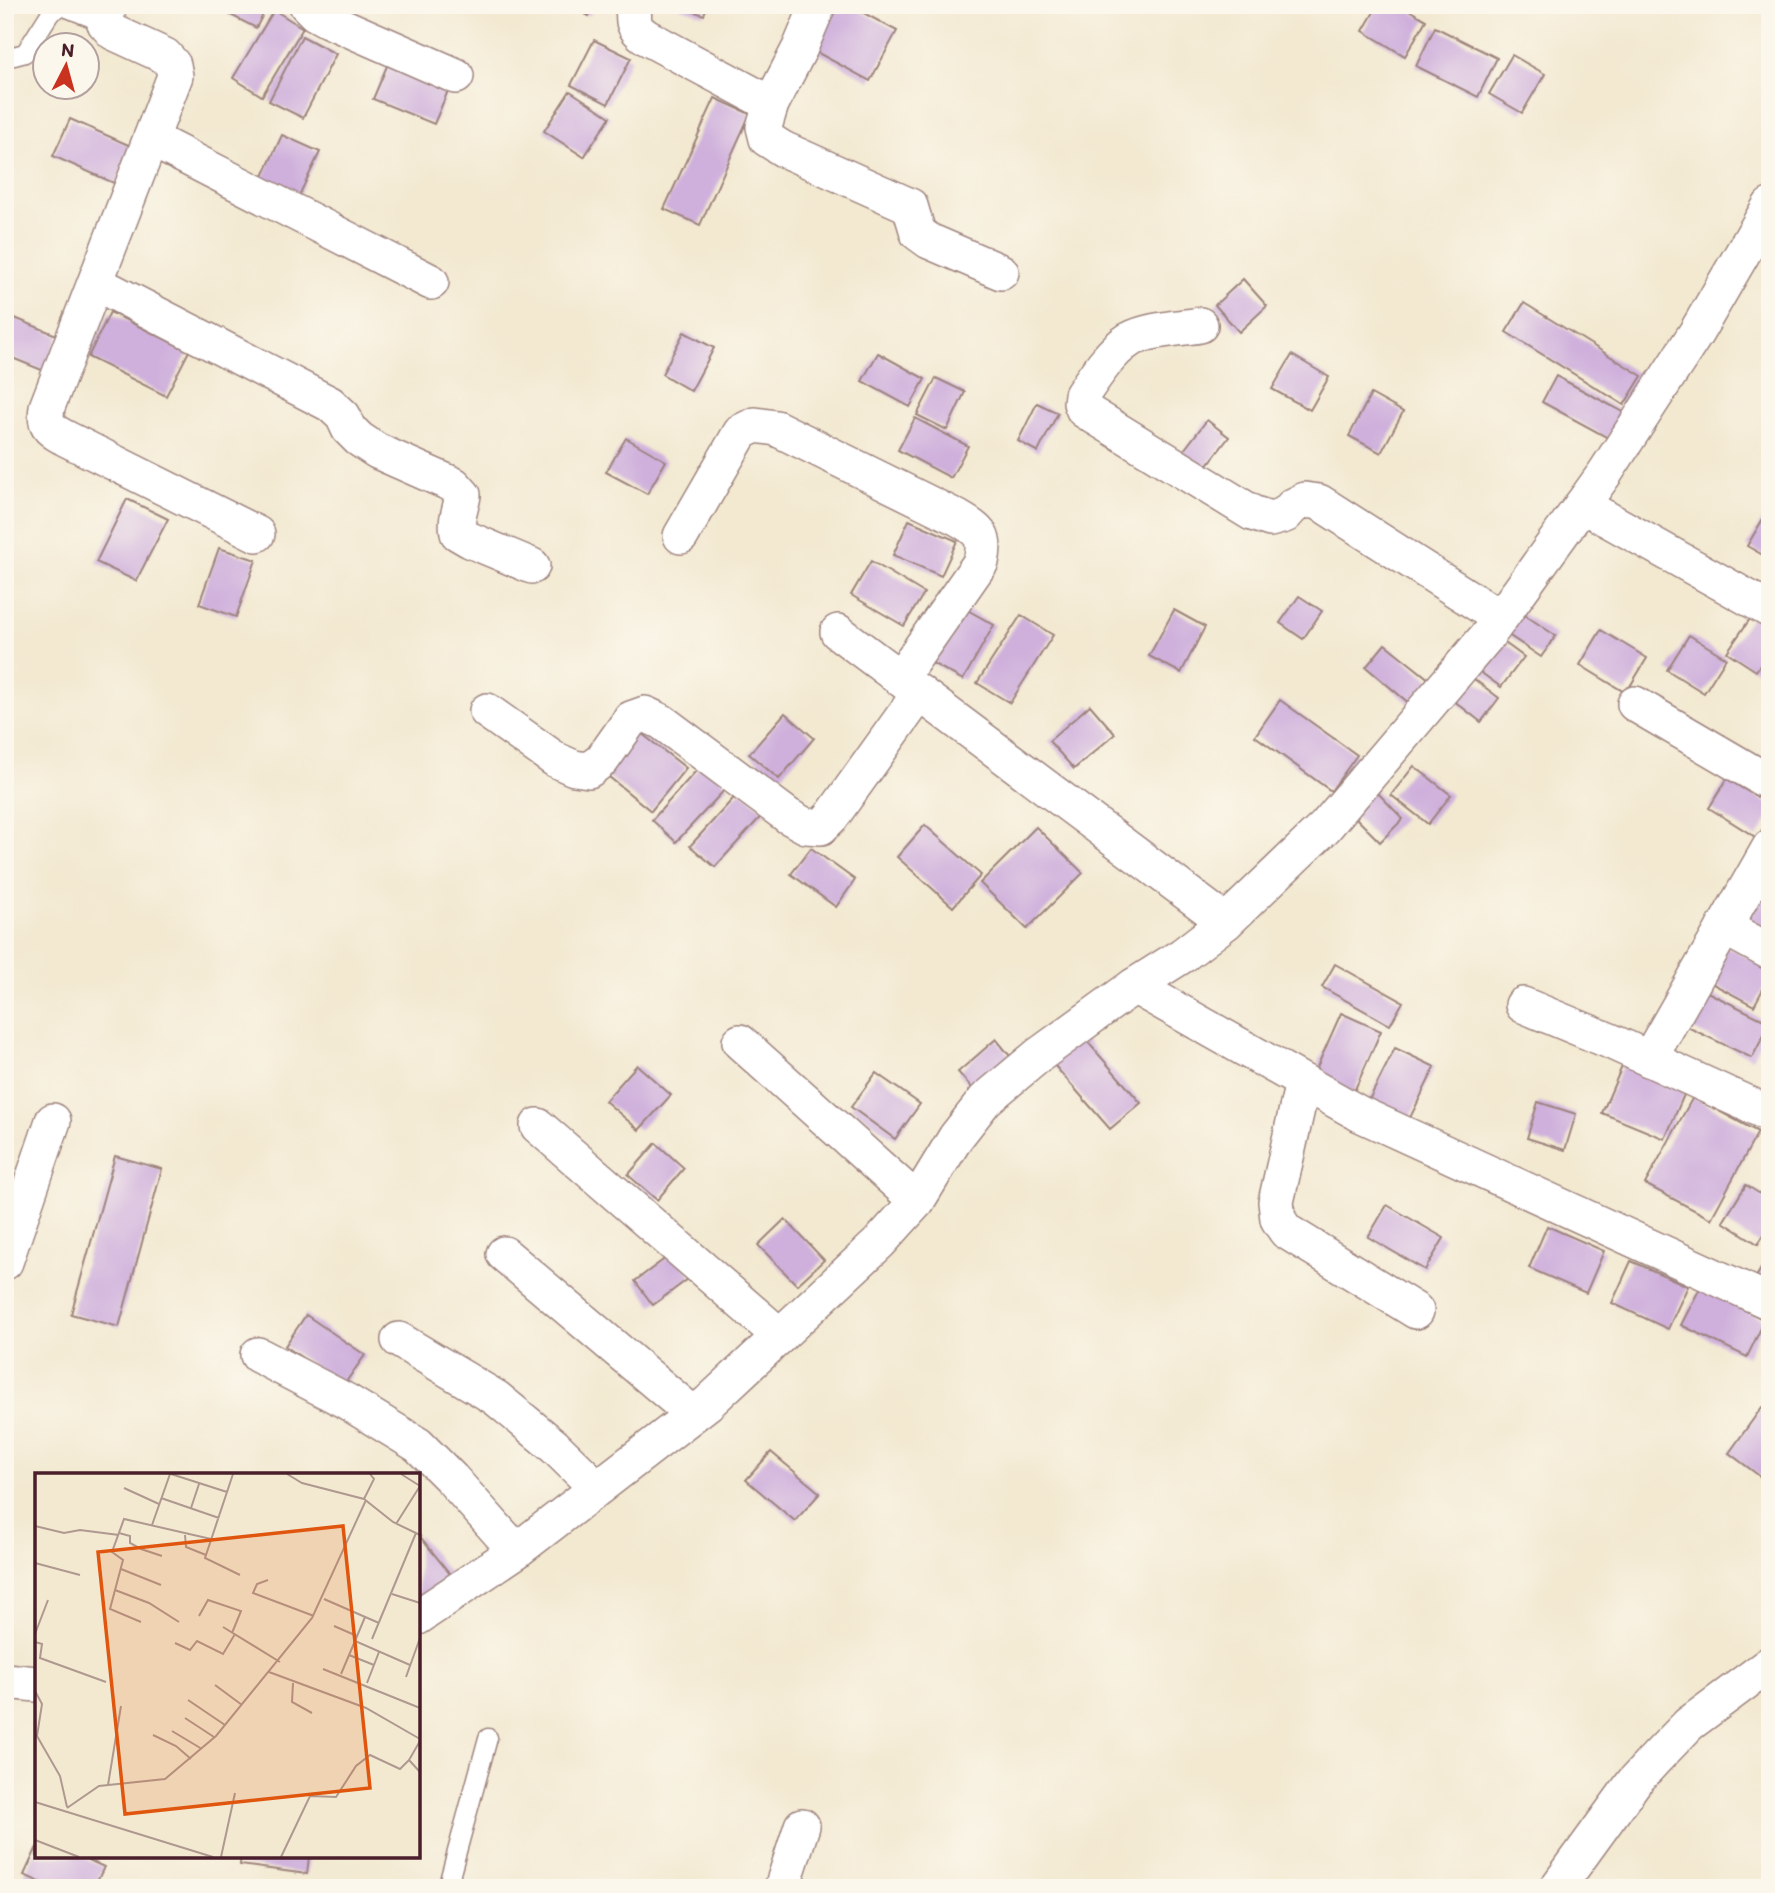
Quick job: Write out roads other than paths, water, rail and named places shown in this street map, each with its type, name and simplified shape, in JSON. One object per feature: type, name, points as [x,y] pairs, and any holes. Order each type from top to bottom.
[{"type":"street","points":[[307,5],[328,20],[456,76]]},
{"type":"street","points":[[634,5],[633,19],[636,30],[771,104]]},
{"type":"street","points":[[818,5],[771,104],[764,127],[766,139],[910,206],[918,233],[929,241],[1001,272]]},
{"type":"street","points":[[107,14],[113,32],[165,56],[173,65],[175,76],[45,418],[49,429],[257,534]]},
{"type":"street","points":[[151,139],[431,282]]},
{"type":"street","points":[[420,1617],[516,1551],[708,1403],[879,1243],[917,1201],[956,1137],[985,1100],[1039,1055],[1226,922],[1325,827],[1500,618],[1605,473],[1696,333],[1770,206]]},
{"type":"street","points":[[96,283],[330,404],[343,416],[349,429],[377,451],[454,485],[463,495],[456,523],[458,533],[531,566]]},
{"type":"street","points":[[1200,326],[1146,333],[1117,349],[1082,395],[1084,410],[1252,513],[1270,519],[1285,515],[1293,506],[1305,500],[1320,502],[1500,618]]},
{"type":"street","points":[[487,711],[556,760],[574,768],[589,770],[602,760],[631,719],[645,714],[662,722],[788,816],[806,826],[821,827],[832,816],[981,562],[985,546],[978,531],[776,428],[755,425],[741,432],[681,536]]},
{"type":"street","points":[[1582,505],[1770,610]]},
{"type":"street","points":[[838,632],[1226,922]]},
{"type":"street","points":[[1635,704],[1770,783]]},
{"type":"street","points":[[1649,1059],[1770,847]]},
{"type":"street","points":[[1724,927],[1770,952]]},
{"type":"street","points":[[1135,986],[1360,1114],[1770,1301]]},
{"type":"street","points":[[1523,1006],[1770,1114]]},
{"type":"street","points":[[740,1042],[917,1201]]},
{"type":"street","points":[[1303,1082],[1276,1202],[1278,1219],[1286,1231],[1416,1311]]},
{"type":"street","points":[[5,1262],[53,1121]]},
{"type":"street","points":[[538,1126],[780,1336]]},
{"type":"street","points":[[504,1254],[693,1414]]},
{"type":"street","points":[[399,1340],[496,1398],[554,1446],[597,1488]]},
{"type":"street","points":[[258,1355],[346,1401],[418,1445],[516,1551]]},
{"type":"street","points":[[1557,1888],[1634,1782],[1657,1757],[1689,1724],[1770,1664]]},
{"type":"street","points":[[5,1681],[35,1684]]},
{"type":"street","points":[[782,1888],[802,1826]]},
{"type":"lane","points":[[5,53],[13,56],[25,53],[51,12],[62,6],[107,14]]},
{"type":"lane","points":[[447,1888],[488,1738]]}]
